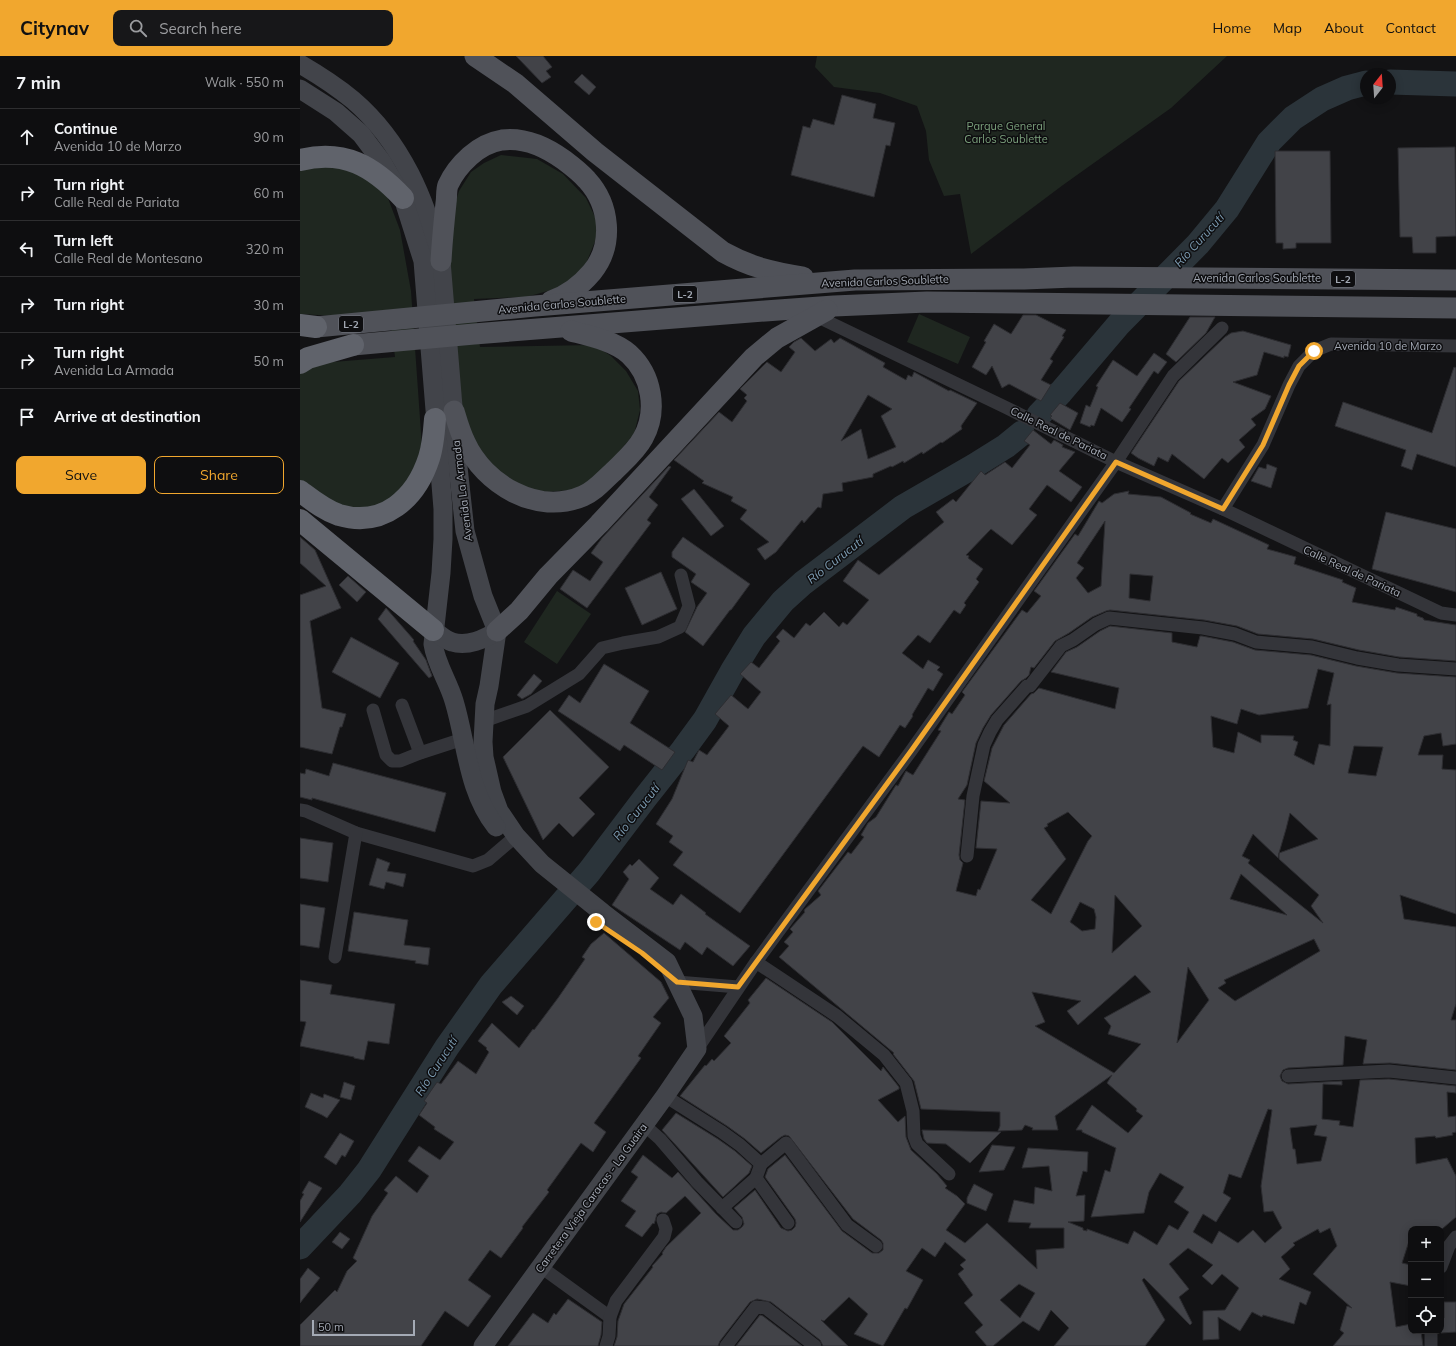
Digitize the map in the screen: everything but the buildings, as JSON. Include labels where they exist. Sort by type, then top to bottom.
[{"type":"highway","points":[[300,160],[324,156],[341,157],[358,163],[375,172],[392,186],[403,198]]},
{"type":"highway","points":[[300,363],[308,358],[353,345]]},
{"type":"highway","name":"L-2","points":[[300,350],[353,345]]},
{"type":"highway","points":[[300,491],[323,508],[339,515],[356,518],[368,517],[382,515],[394,509],[412,493],[425,470],[445,415]]},
{"type":"highway","points":[[300,520],[434,630]]},
{"type":"main road","points":[[475,56],[516,84],[595,152],[723,252],[741,262],[762,270],[835,282]]},
{"type":"main road","name":"Avenida La Armada","points":[[300,64],[318,74],[354,101],[394,146],[405,163],[420,193],[434,232],[441,261],[445,415],[443,539],[441,573],[433,644],[435,655],[450,689],[457,712],[474,788],[490,819],[512,839],[538,867],[677,982],[693,1016],[697,1048]]},
{"type":"main road","name":"Avenida La Armada","points":[[300,89],[336,112],[361,134],[382,162],[403,198],[423,261],[445,415],[465,532],[483,596],[497,631],[484,721],[484,757],[492,792],[499,812],[512,839]]},
{"type":"main road","points":[[441,261],[448,186],[466,159],[483,147],[493,142],[503,140],[528,142],[545,148],[574,168],[588,180],[602,205],[607,232],[602,258],[588,277],[568,293],[554,300],[535,306]]},
{"type":"main road","name":"Avenida Carlos Soublette","points":[[305,327],[386,321],[535,306],[835,282],[1074,277],[1456,280]]},
{"type":"main road","name":"Avenida Carlos Soublette","points":[[353,345],[480,333],[834,306],[927,302],[1456,308]]},
{"type":"main road","points":[[434,630],[452,642],[463,644],[480,640],[497,631],[519,611],[548,576],[610,513],[754,356],[777,338],[834,306]]},
{"type":"main road","points":[[445,415],[475,459],[495,480],[518,495],[547,502],[562,501],[582,497],[603,482],[624,461],[643,438],[650,416],[651,393],[649,384],[637,363],[621,348],[605,341],[555,327]]},
{"type":"main road","name":"Carretera Vieja Caracas - La Guaira","points":[[483,1346],[643,1124],[665,1096],[697,1048]]},
{"type":"street","name":"Calle Real de Pariata","points":[[816,316],[1116,462],[1223,509],[1441,613],[1456,615]]},
{"type":"street","points":[[697,1048],[738,987],[911,751],[1116,462],[1173,376],[1222,328]]},
{"type":"street","name":"Avenida 10 de Marzo","points":[[1223,509],[1263,445],[1289,385],[1299,366],[1314,351],[1331,344],[1456,346]]},
{"type":"street","points":[[484,721],[527,706],[573,678],[579,674],[602,648],[658,637],[680,627],[690,606],[681,576]]},
{"type":"street","points":[[967,856],[973,796],[984,745],[997,720],[1026,686],[1030,686],[1061,646],[1073,640],[1096,624],[1109,618],[1204,628],[1235,634],[1256,642],[1312,647],[1357,658],[1398,665],[1456,669]]},
{"type":"street","points":[[402,705],[420,752]]},
{"type":"street","points":[[373,710],[386,755],[392,761],[400,761],[420,752],[463,739]]},
{"type":"street","points":[[300,810],[306,811],[356,833],[473,866],[488,860],[512,839]]},
{"type":"street","points":[[335,957],[356,833]]},
{"type":"street","points":[[756,962],[837,1016],[884,1056],[906,1083],[913,1111],[914,1136],[917,1144],[949,1174]]},
{"type":"street","points":[[677,982],[738,987]]},
{"type":"street","points":[[1288,1076],[1389,1072],[1456,1078]]},
{"type":"street","points":[[665,1096],[722,1132],[740,1145],[761,1164]]},
{"type":"street","points":[[643,1124],[660,1139],[697,1182],[736,1222]]},
{"type":"street","points":[[722,1208],[756,1178],[761,1164],[786,1143],[847,1225],[876,1246]]},
{"type":"street","points":[[756,1178],[788,1223]]},
{"type":"street","points":[[606,1346],[609,1336],[610,1317],[616,1301],[664,1237],[666,1229],[663,1220]]},
{"type":"street","points":[[1443,1262],[1448,1246],[1456,1237]]},
{"type":"street","points":[[541,1267],[610,1317]]},
{"type":"street","points":[[726,1346],[756,1307],[766,1308],[815,1346]]},
{"type":"street","points":[[1431,1346],[1432,1334]]},
{"type":"green space","name":"Parque General Carlos Soublette","points":[[817,56],[1227,56],[1171,108],[1063,185],[971,254],[960,194],[944,196],[929,160],[926,131],[917,106],[880,93],[834,87],[815,67]]},
{"type":"green space","points":[[501,155],[537,159],[563,174],[586,198],[596,219],[596,239],[585,266],[566,286],[526,297],[474,299],[480,347],[594,345],[611,356],[626,371],[638,391],[640,410],[634,434],[607,466],[582,489],[547,492],[512,486],[484,460],[463,416],[448,260],[450,220],[459,191],[471,172],[484,163]]},
{"type":"green space","points":[[344,161],[386,193],[400,230],[411,291],[422,447],[413,471],[396,496],[377,508],[329,506],[300,484],[300,373],[320,363],[395,357],[389,310],[335,316],[300,314],[300,165]]},
{"type":"green space","points":[[919,314],[970,337],[958,364],[907,342]]},
{"type":"green space","points":[[557,591],[591,614],[557,664],[524,642]]},
{"type":"waterway","name":"Río Curucutí","points":[[1396,82],[1456,84]]},
{"type":"waterway","name":"Río Curucutí","points":[[1039,415],[1061,392],[1119,324],[1198,244],[1227,209],[1269,142],[1293,118],[1322,99],[1347,88],[1360,85]]},
{"type":"waterway","name":"Río Curucutí","points":[[300,1247],[350,1194],[369,1170],[447,1047],[491,985],[589,872],[683,750],[705,720],[754,636],[783,601],[803,583],[903,507],[974,466],[1006,446],[1022,433]]},
{"type":"route","points":[[596,922],[642,953],[677,982],[738,987],[911,751],[1116,462],[1223,509],[1263,445],[1289,385],[1299,366],[1314,351]]}]
